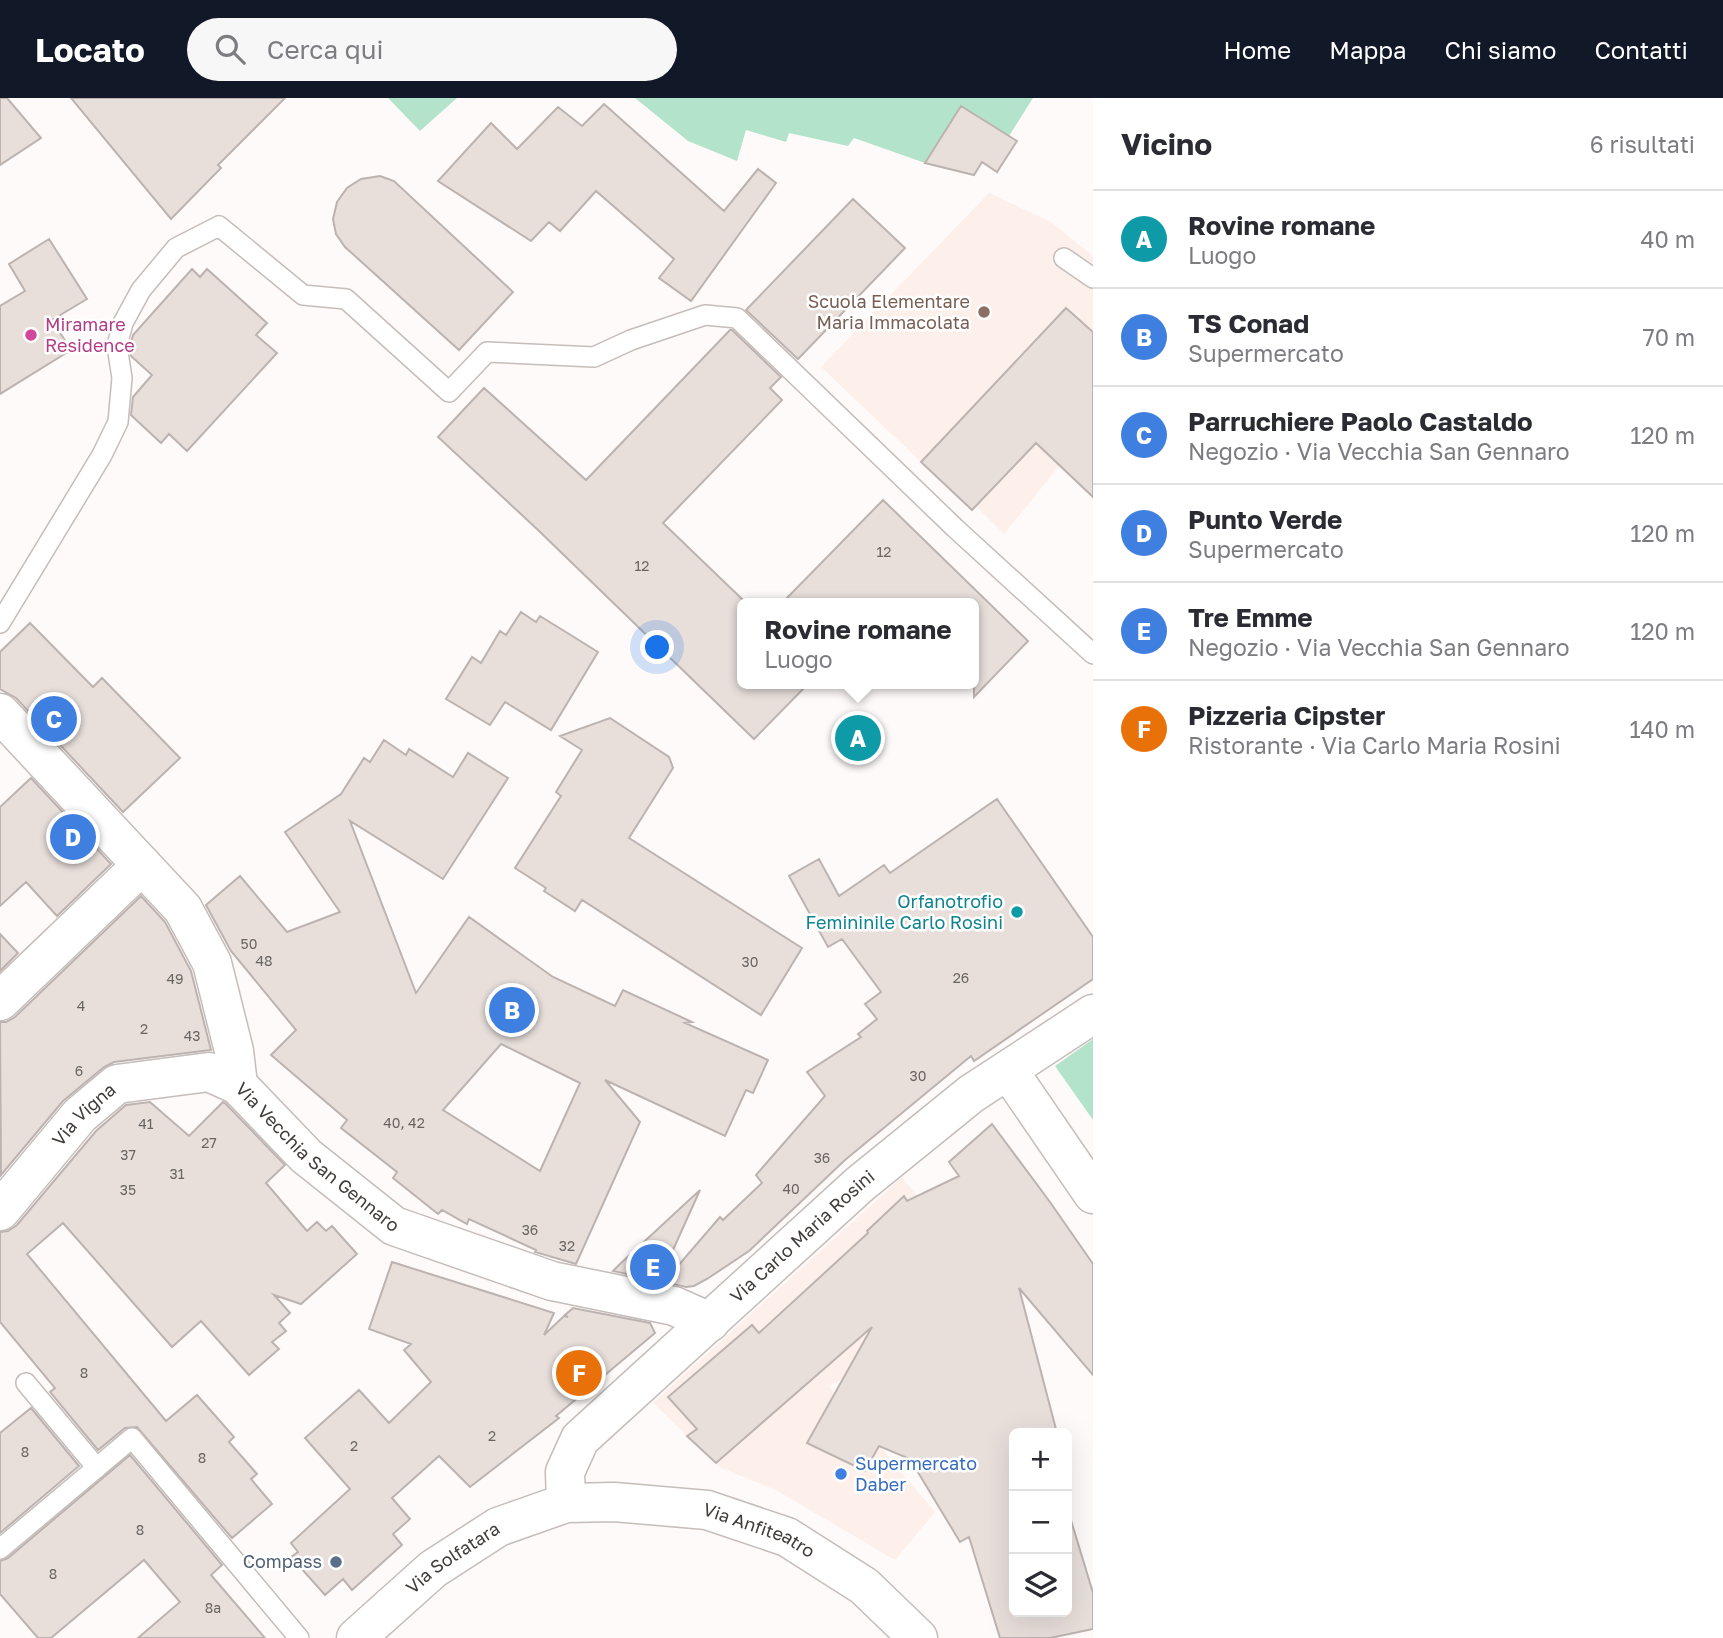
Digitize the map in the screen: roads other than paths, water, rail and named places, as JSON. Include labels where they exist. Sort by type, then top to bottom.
[{"type":"street","name":"Via Vecchia San Gennaro","points":[[0,713],[183,909],[212,963],[234,1051],[238,1085],[306,1156],[394,1226],[552,1281],[674,1306],[710,1322]]},
{"type":"street","points":[[0,1002],[142,864]]},
{"type":"street","name":"Via Carlo Maria Rosini","points":[[566,1503],[565,1472],[580,1439],[860,1184],[971,1094],[1093,1014]]},
{"type":"street","points":[[1007,1069],[1093,1194]]},
{"type":"street","name":"Via Vigna","points":[[0,1211],[80,1115],[117,1084],[209,1072],[238,1085]]},
{"type":"street","name":"Via Anfiteatro","points":[[566,1503],[614,1502],[707,1510],[787,1537],[864,1586],[918,1638]]},
{"type":"street","name":"Via Solfatara","points":[[356,1638],[433,1569],[498,1527],[566,1503]]},
{"type":"lane","points":[[0,623],[102,455],[118,422],[122,378],[117,346],[123,323],[141,290],[176,248],[219,226],[303,295],[346,299],[449,392],[487,352],[594,357],[631,340],[705,315],[737,318],[956,528],[1093,654]]},
{"type":"lane","points":[[1064,257],[1093,278]]},
{"type":"lane","points":[[26,1383],[97,1468]]},
{"type":"lane","points":[[0,1549],[132,1438],[299,1638]]},
{"type":"place","name":"Scuola Elementare Maria Immacolata","points":[[984,312]]},
{"type":"place","name":"Miramare Residence","points":[[31,335]]},
{"type":"place","name":"Parruchiere Paolo Castaldo","points":[[54,719]]},
{"type":"place","name":"Rovine romane","points":[[858,738]]},
{"type":"place","name":"Punto Verde","points":[[73,837]]},
{"type":"place","name":"Orfanotrofio Femininile Carlo Rosini","points":[[1017,912]]},
{"type":"place","name":"TS Conad","points":[[512,1010]]},
{"type":"place","name":"Tre Emme","points":[[653,1267]]},
{"type":"place","name":"Pizzeria Cipster","points":[[579,1373]]},
{"type":"place","name":"Supermercato Daber","points":[[841,1474]]},
{"type":"place","name":"Compass","points":[[336,1562]]}]
